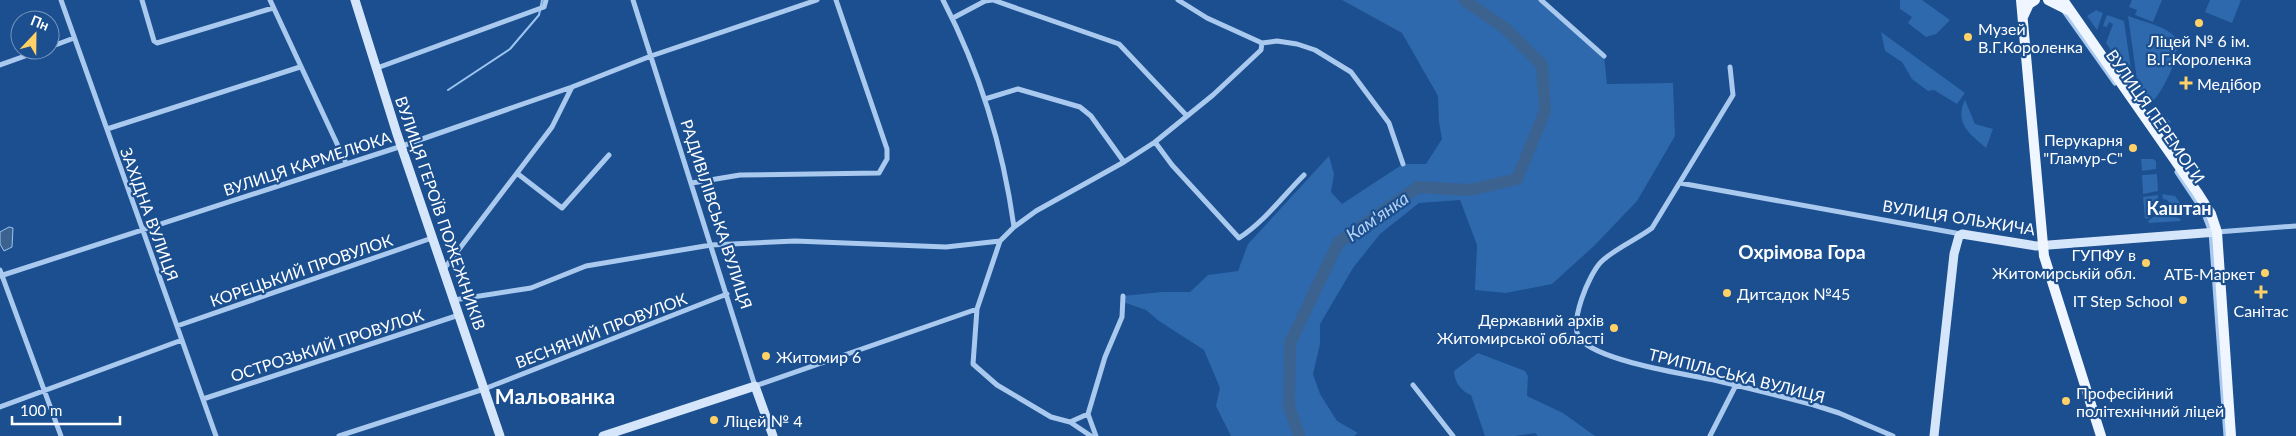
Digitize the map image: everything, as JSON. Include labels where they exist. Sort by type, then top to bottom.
[{"type":"main road","points":[[2022,19],[2029,4],[2035,0]]},
{"type":"main road","points":[[2048,0],[2060,1]]},
{"type":"main road","name":"ВУЛИЦЯ ПЕРЕМОГИ","points":[[2060,1],[2073,14],[2197,192],[2210,214],[2214,232],[2232,436]]},
{"type":"main road","points":[[2021,2],[2044,256],[2101,436]]},
{"type":"street","name":"ЗАХІДНА ВУЛИЦЯ","points":[[61,0],[216,436]]},
{"type":"street","points":[[142,0],[154,41],[157,43],[273,8]]},
{"type":"street","points":[[270,0],[346,163]]},
{"type":"street","name":"ВУЛИЦЯ ГЕРОЇВ ПОЖЕЖНИКІВ","points":[[354,0],[432,238],[500,436]]},
{"type":"street","points":[[377,68],[544,7],[546,0]]},
{"type":"street","name":"РАДИВІЛІВСЬКА ВУЛИЦЯ","points":[[633,0],[755,386],[773,436]]},
{"type":"street","name":"ВУЛИЦЯ КАРМЕЛЮКА","points":[[1,274],[402,146],[572,87],[651,56],[817,0]]},
{"type":"street","points":[[692,183],[740,175],[879,173],[887,159],[886,149],[836,0]]},
{"type":"street","points":[[943,0],[953,18],[985,99],[1007,176],[1014,227]]},
{"type":"street","points":[[953,18],[986,1],[993,0],[1119,44],[1187,116]]},
{"type":"street","points":[[1178,0],[1207,18],[1262,43],[1277,41],[1306,47],[1336,61],[1351,72],[1389,124],[1403,164]]},
{"type":"street","points":[[1541,0],[1604,56]]},
{"type":"street","name":"ВУЛИЦЯ ПЕРЕМОГИ","points":[[2060,1],[2203,211],[2214,232],[2226,436]]},
{"type":"street","points":[[60,43],[74,38]]},
{"type":"street","points":[[1091,436],[1070,422],[1043,413],[997,385],[972,364],[977,309],[1000,241],[1014,227],[1036,211],[1124,162],[1155,142],[1214,95],[1261,50],[1262,43]]},
{"type":"street","points":[[0,65],[14,60]]},
{"type":"street","points":[[107,129],[300,67]]},
{"type":"street","points":[[1680,183],[1732,95],[1730,67]]},
{"type":"street","points":[[444,269],[552,127],[572,87]]},
{"type":"street","points":[[985,99],[1018,89],[1080,107],[1091,116],[1124,162]]},
{"type":"street","points":[[1155,142],[1172,165],[1239,238],[1255,228],[1265,214],[1304,175]]},
{"type":"street","points":[[518,174],[562,208],[609,155]]},
{"type":"street","name":"ВУЛИЦЯ ОЛЬЖИЧА","points":[[1680,183],[2028,246],[2296,226]]},
{"type":"street","name":"ТРИПІЛЬСЬКА ВУЛИЦЯ","points":[[1680,183],[1652,228],[1610,255],[1594,271],[1576,319],[1578,336],[1582,341],[1593,348],[1635,363],[1823,407],[1893,436]]},
{"type":"street","points":[[1934,436],[1954,254],[1956,241],[1962,234]]},
{"type":"street","name":"КОРЕЦЬКИЙ ПРОВУЛОК","points":[[177,326],[432,238]]},
{"type":"street","points":[[454,300],[531,288],[586,266],[711,245],[796,241],[946,247],[1000,241]]},
{"type":"street","points":[[1,274],[61,436]]},
{"type":"street","name":"ВЕСНЯНИЙ ПРОВУЛОК","points":[[339,436],[484,389],[727,294]]},
{"type":"street","points":[[1096,436],[1088,414],[1105,357],[1122,317],[1123,296]]},
{"type":"street","points":[[603,436],[755,386],[977,309]]},
{"type":"street","name":"ОСТРОЗЬКИЙ ПРОВУЛОК","points":[[203,399],[459,314]]},
{"type":"street","points":[[0,407],[182,340]]},
{"type":"street","points":[[1413,385],[1453,436]]},
{"type":"street","points":[[1710,436],[1736,386]]},
{"type":"street","points":[[1070,422],[1088,414]]},
{"type":"shaded area","points":[[1342,0],[1541,0],[1604,56],[1607,84],[1673,83],[1675,136],[1637,201],[1594,246],[1552,284],[1506,293],[1475,290],[1477,245],[1460,200],[1419,203],[1380,234],[1353,268],[1320,324],[1320,344],[1313,374],[1320,394],[1337,421],[1358,433],[1354,436],[1231,436],[1216,406],[1220,388],[1204,350],[1159,321],[1146,310],[1123,302],[1123,296],[1162,292],[1190,292],[1208,275],[1238,271],[1248,244],[1329,156],[1334,174],[1331,192],[1342,204],[1403,164],[1426,164],[1442,139],[1438,96],[1402,33]]},
{"type":"shaded area","points":[[1900,0],[1922,0],[1950,20],[1936,34],[1926,37],[1908,23],[1912,17],[1900,9]]},
{"type":"shaded area","points":[[2132,0],[2162,0],[2153,22],[2135,15],[2137,10],[2129,7]]},
{"type":"shaded area","points":[[2210,0],[2241,0],[2232,23],[2205,12]]},
{"type":"shaded area","points":[[2096,10],[2103,13],[2097,30],[2087,16]]},
{"type":"shaded area","points":[[2107,15],[2124,21],[2132,76],[2130,78],[2106,43],[2113,24],[2109,22],[2107,27],[2103,26]]},
{"type":"shaded area","points":[[2128,16],[2162,28],[2172,34],[2176,40],[2177,49],[2171,70],[2161,91],[2150,104],[2138,87]]},
{"type":"shaded area","points":[[1881,32],[1965,93],[1957,104],[1934,90],[1928,91],[1912,79],[1902,62],[1885,51]]},
{"type":"shaded area","points":[[1965,100],[1975,124],[1993,129],[1986,148],[1965,127],[1961,115]]},
{"type":"shaded area","points":[[2158,110],[2171,122],[2165,127],[2154,111]]},
{"type":"shaded area","points":[[2141,159],[2153,159],[2156,161],[2156,169],[2142,171]]},
{"type":"shaded area","points":[[2157,174],[2158,191],[2143,194],[2142,175]]},
{"type":"shaded area","points":[[2162,194],[2175,196],[2183,207],[2184,217],[2171,212],[2171,204],[2163,199]]},
{"type":"shaded area","points":[[2158,195],[2157,211],[2147,219],[2145,218],[2143,197]]},
{"type":"shaded area","points":[[2165,212],[2181,219],[2180,221],[2149,223],[2148,221],[2159,213]]},
{"type":"shaded area","points":[[9,227],[13,228],[12,247],[4,251],[0,244],[0,232]]},
{"type":"shaded area","points":[[1478,353],[1525,371],[1528,376],[1527,396],[1563,413],[1595,436],[1538,436],[1535,433],[1515,436],[1485,436],[1471,395],[1459,386],[1455,379],[1454,371]]},
{"type":"waterway","points":[[448,90],[510,49],[539,15],[542,0]]},
{"type":"waterway","name":"Кам'янка","points":[[1299,436],[1289,406],[1290,343],[1338,243],[1418,187],[1470,190],[1517,179],[1545,111],[1542,65],[1505,28],[1464,0]]},
{"type":"place","name":"Ліцей № 6 ім. В.Г.Короленка","points":[[2199,23]]},
{"type":"place","name":"Музей В.Г.Короленка","points":[[1968,37]]},
{"type":"place","name":"Медібор","points":[[2186,83]]},
{"type":"place","name":"Перукарня \"Гламур-С\"","points":[[2133,148]]},
{"type":"place","name":"ГУПФУ в Житомирській обл.","points":[[2146,263]]},
{"type":"place","name":"АТБ-Маркет","points":[[2265,273]]},
{"type":"place","name":"Санітас","points":[[2261,292]]},
{"type":"place","name":"Дитсадок №45","points":[[1727,293]]},
{"type":"place","name":"IT Step School","points":[[2183,300]]},
{"type":"place","name":"Державний архів Житомирської області","points":[[1614,328]]},
{"type":"place","name":"Житомир 6","points":[[766,356]]},
{"type":"place","name":"Професійний політехнічний ліцей","points":[[2066,401]]},
{"type":"place","name":"Ліцей № 4","points":[[714,420]]},
{"type":"district","name":"Каштан","points":[[2179,208]]},
{"type":"district","name":"Охрімова Гора","points":[[1802,251]]},
{"type":"district","name":"Мальованка","points":[[555,395]]}]
